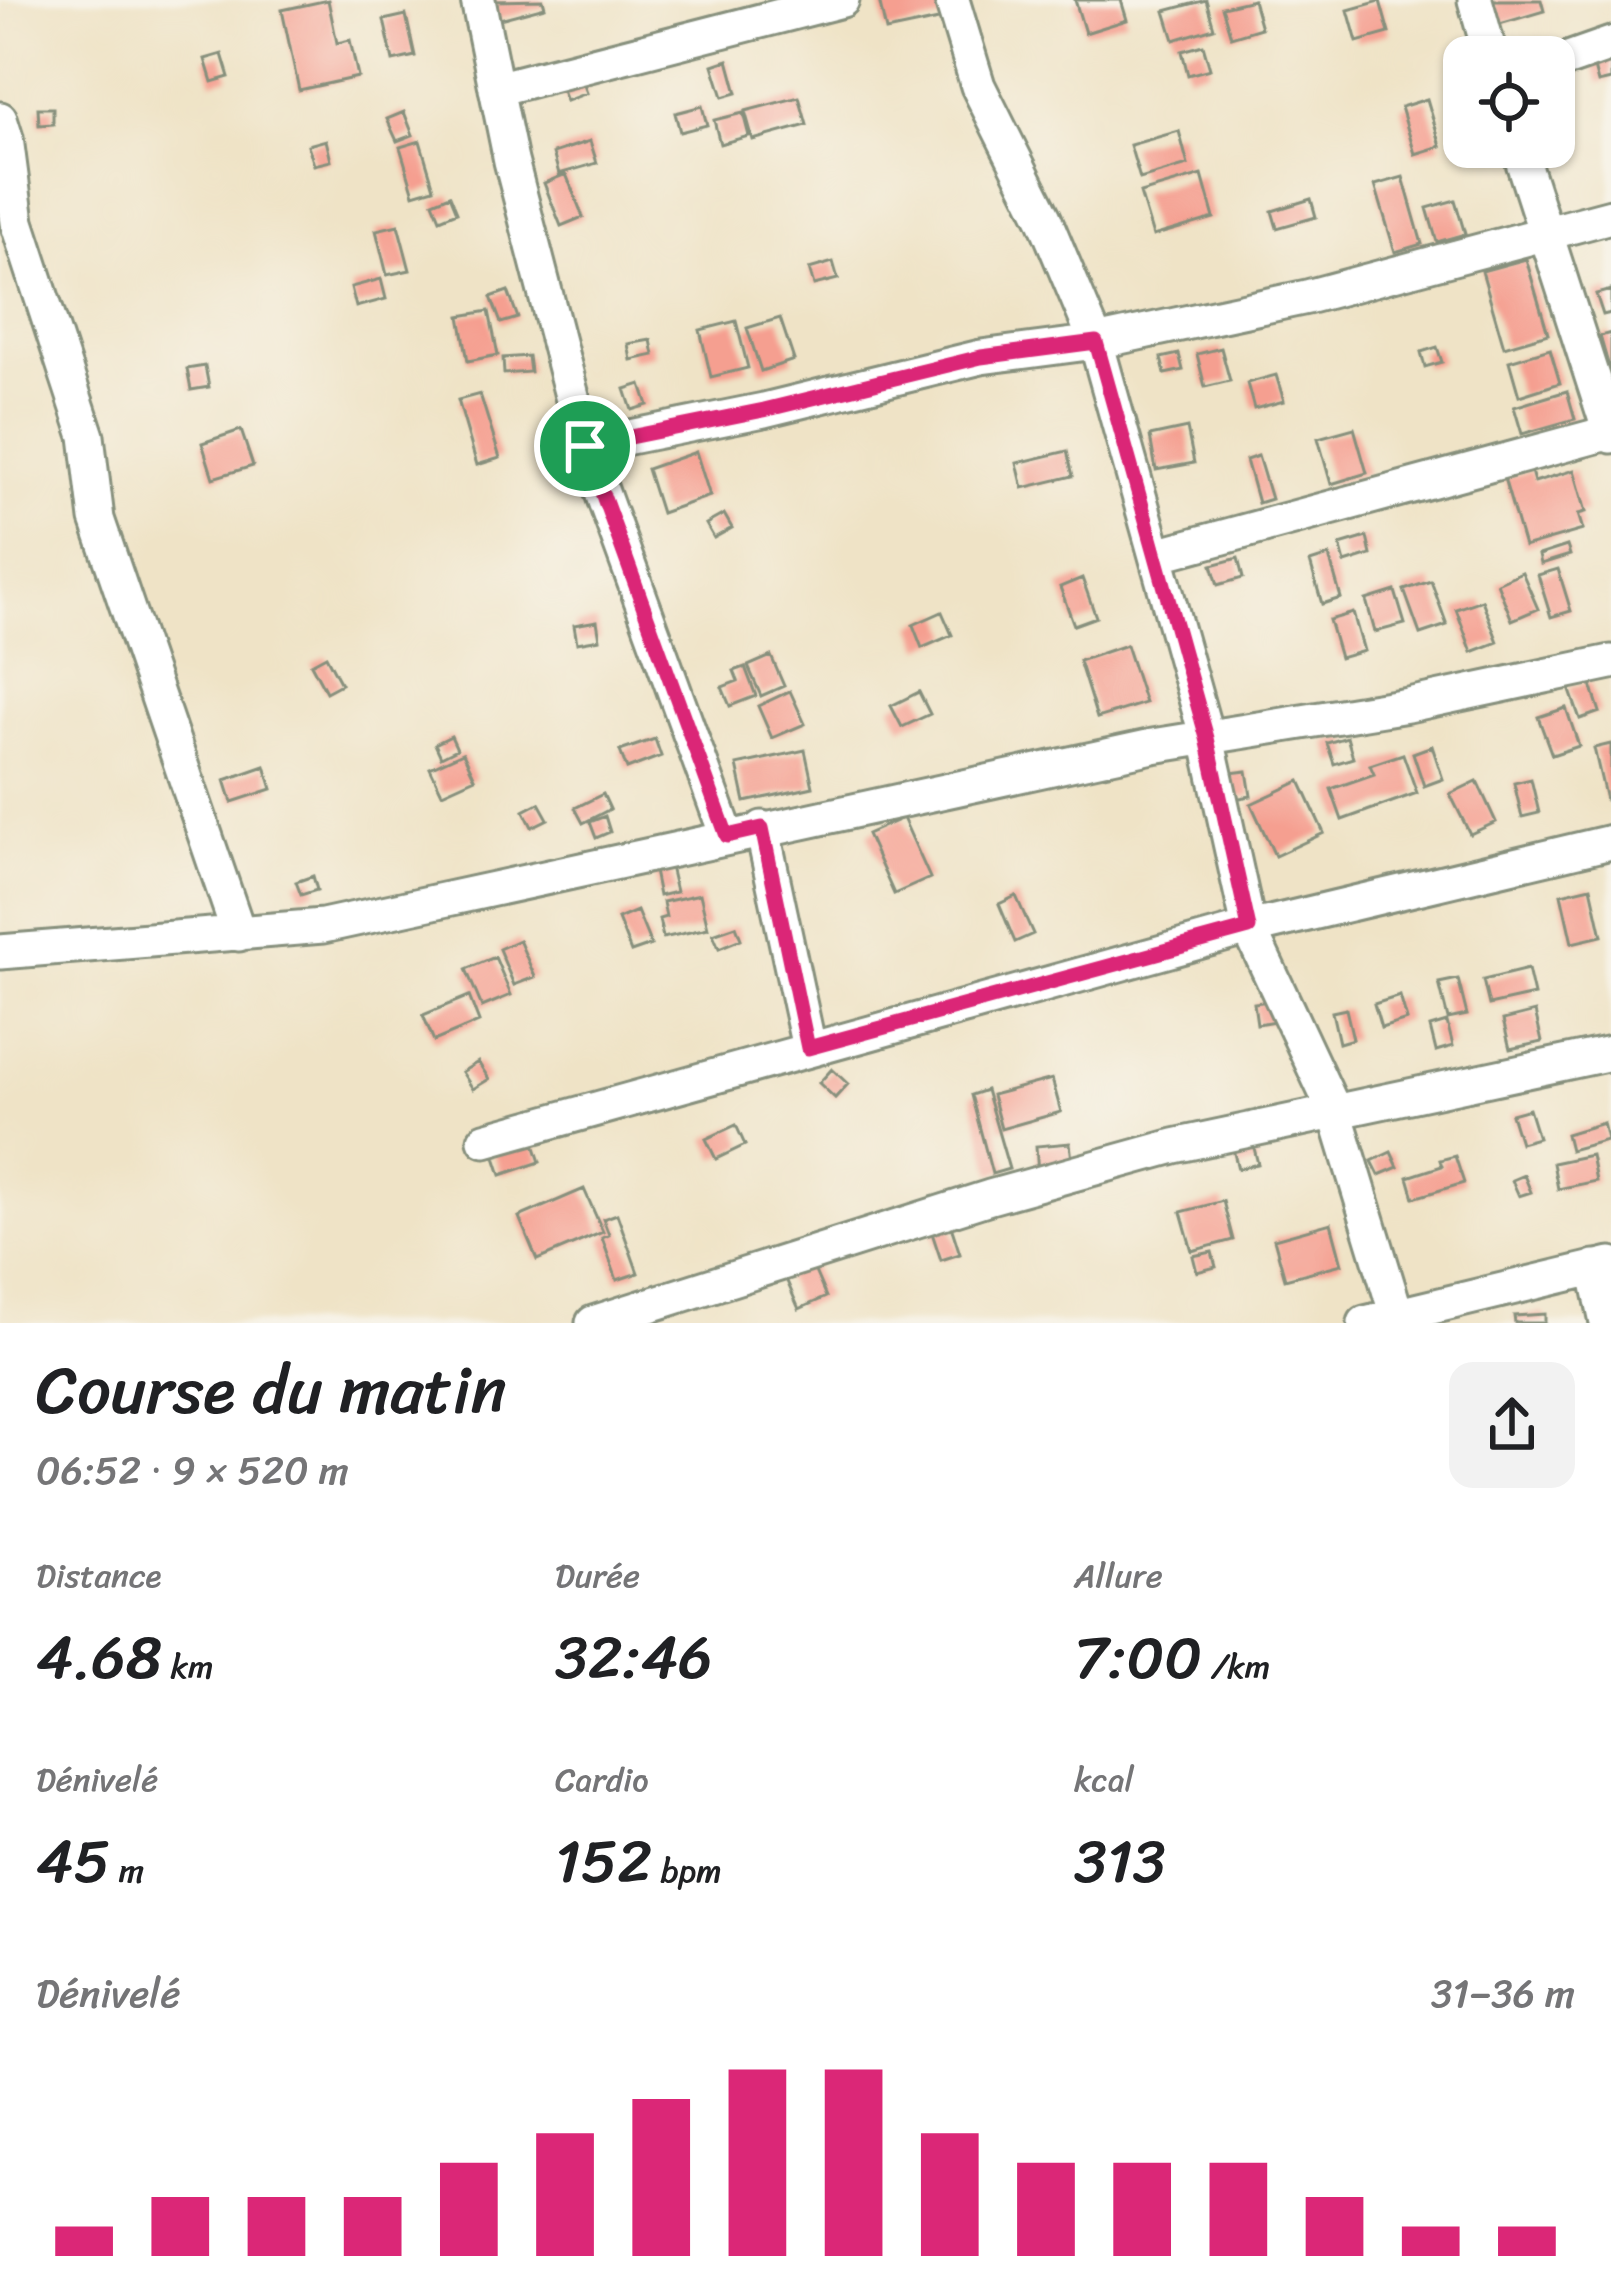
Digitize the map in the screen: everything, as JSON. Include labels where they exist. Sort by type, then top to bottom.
[{"type":"street","points":[[478,0],[585,446],[727,836]]},
{"type":"street","points":[[496,88],[842,0]]},
{"type":"street","points":[[952,0],[978,86],[1044,218],[1096,342],[1207,738],[1249,928],[1335,1112],[1381,1319],[1474,1310],[1603,1265],[1607,1323]]},
{"type":"street","points":[[1474,0],[1485,36]]},
{"type":"street","points":[[1575,57],[1611,44]]},
{"type":"street","points":[[0,119],[17,222],[87,436],[97,519],[239,934]]},
{"type":"street","points":[[1157,555],[1611,433],[1525,168]]},
{"type":"street","points":[[585,446],[764,410],[981,357],[1096,342],[1307,297],[1611,216]]},
{"type":"street","points":[[0,952],[323,926],[762,828],[1611,662]]},
{"type":"street","points":[[762,828],[808,1048]]},
{"type":"street","points":[[485,1140],[1249,928],[1611,842]]},
{"type":"street","points":[[593,1323],[990,1197],[1174,1146],[1611,1053]]},
{"type":"building","points":[[328,0],[337,43],[350,40],[358,77],[299,90],[282,10]]},
{"type":"building","points":[[543,0],[545,7],[496,20],[491,1]]},
{"type":"building","points":[[879,0],[938,0],[943,19],[886,31]]},
{"type":"building","points":[[1075,0],[1121,0],[1127,20],[1085,33]]},
{"type":"building","points":[[1206,0],[1214,28],[1174,40],[1165,11]]},
{"type":"building","points":[[1253,0],[1261,28],[1231,37],[1222,7]]},
{"type":"building","points":[[1493,0],[1541,0],[1544,11],[1500,24]]},
{"type":"building","points":[[1380,1],[1389,33],[1357,42],[1348,10]]},
{"type":"building","points":[[406,15],[415,56],[393,61],[384,20]]},
{"type":"building","points":[[1203,45],[1210,69],[1188,75],[1182,51]]},
{"type":"building","points":[[222,54],[229,77],[212,82],[205,59]]},
{"type":"building","points":[[1611,55],[1611,80],[1598,83],[1592,60]]},
{"type":"building","points":[[728,60],[737,93],[723,97],[713,65]]},
{"type":"building","points":[[580,75],[587,93],[566,101],[559,83]]},
{"type":"building","points":[[799,97],[807,125],[753,140],[745,111]]},
{"type":"building","points":[[1427,99],[1441,146],[1415,154],[1401,107]]},
{"type":"building","points":[[702,106],[707,125],[680,132],[675,113]]},
{"type":"building","points":[[38,108],[53,108],[53,124],[39,125]]},
{"type":"building","points":[[404,112],[413,135],[397,141],[387,119]]},
{"type":"building","points":[[743,113],[749,136],[720,144],[714,120]]},
{"type":"building","points":[[1179,131],[1188,165],[1140,179],[1130,145]]},
{"type":"building","points":[[326,140],[331,161],[314,165],[308,145]]},
{"type":"building","points":[[420,141],[434,188],[414,194],[400,147]]},
{"type":"building","points":[[590,141],[597,163],[559,174],[553,153]]},
{"type":"building","points":[[566,174],[583,217],[561,226],[544,183]]},
{"type":"building","points":[[1202,175],[1214,218],[1153,236],[1140,193]]},
{"type":"building","points":[[1403,177],[1422,244],[1395,252],[1375,185]]},
{"type":"building","points":[[450,195],[457,212],[440,219],[433,202]]},
{"type":"building","points":[[1311,199],[1316,217],[1277,228],[1272,211]]},
{"type":"building","points":[[1455,200],[1465,234],[1437,242],[1427,208]]},
{"type":"building","points":[[398,225],[410,270],[387,275],[376,230]]},
{"type":"building","points":[[1526,259],[1548,334],[1504,347],[1482,271]]},
{"type":"building","points":[[833,262],[838,279],[814,285],[809,269]]},
{"type":"building","points":[[381,279],[386,299],[356,307],[351,287]]},
{"type":"building","points":[[1611,290],[1611,313],[1603,315],[1596,294]]},
{"type":"building","points":[[508,291],[518,318],[501,323],[491,297]]},
{"type":"building","points":[[489,311],[498,355],[468,361],[460,316]]},
{"type":"building","points":[[780,318],[794,360],[761,371],[747,328]]},
{"type":"building","points":[[736,321],[748,368],[711,377],[700,330]]},
{"type":"building","points":[[1611,333],[1611,371],[1610,371],[1600,336]]},
{"type":"building","points":[[651,340],[654,355],[631,360],[628,344]]},
{"type":"building","points":[[1437,347],[1442,362],[1425,367],[1421,352]]},
{"type":"building","points":[[1221,348],[1230,381],[1205,387],[1197,354]]},
{"type":"building","points":[[1550,349],[1560,383],[1519,396],[1509,361]]},
{"type":"building","points":[[1179,354],[1183,370],[1165,374],[1161,358]]},
{"type":"building","points":[[528,356],[530,372],[504,374],[503,358]]},
{"type":"building","points":[[205,366],[209,387],[191,390],[187,369]]},
{"type":"building","points":[[1276,375],[1284,401],[1254,409],[1247,383]]},
{"type":"building","points":[[641,384],[648,405],[632,410],[625,389]]},
{"type":"building","points":[[1567,391],[1575,419],[1522,434],[1514,407]]},
{"type":"building","points":[[480,394],[500,458],[477,465],[458,400]]},
{"type":"building","points":[[1187,428],[1194,463],[1156,470],[1150,436]]},
{"type":"building","points":[[1354,428],[1367,473],[1331,484],[1318,438]]},
{"type":"building","points":[[241,430],[253,466],[213,478],[202,443]]},
{"type":"building","points":[[1067,451],[1073,476],[1023,488],[1017,463]]},
{"type":"building","points":[[696,452],[710,496],[661,513],[647,469]]},
{"type":"building","points":[[1258,456],[1271,499],[1258,503],[1246,460]]},
{"type":"building","points":[[1574,470],[1586,512],[1578,514],[1583,530],[1524,547],[1504,478],[1531,471],[1534,482]]},
{"type":"building","points":[[724,514],[732,528],[714,538],[706,524]]},
{"type":"building","points":[[1367,537],[1371,555],[1345,563],[1340,545]]},
{"type":"building","points":[[1567,546],[1570,555],[1541,564],[1539,555]]},
{"type":"building","points":[[1329,556],[1341,598],[1322,604],[1310,562]]},
{"type":"building","points":[[1238,558],[1243,578],[1218,585],[1212,565]]},
{"type":"building","points":[[1558,569],[1571,611],[1551,617],[1538,575]]},
{"type":"building","points":[[1522,572],[1538,609],[1512,620],[1497,583]]},
{"type":"building","points":[[1082,578],[1096,617],[1074,625],[1060,587]]},
{"type":"building","points":[[1431,581],[1447,625],[1420,634],[1404,590]]},
{"type":"building","points":[[1395,591],[1405,624],[1375,632],[1366,600]]},
{"type":"building","points":[[1482,600],[1498,642],[1472,652],[1456,609]]},
{"type":"building","points":[[942,612],[952,635],[922,648],[913,625]]},
{"type":"building","points":[[1353,613],[1364,651],[1340,658],[1329,620]]},
{"type":"building","points":[[597,621],[600,639],[577,643],[574,625]]},
{"type":"building","points":[[1126,645],[1145,703],[1097,718],[1079,661]]},
{"type":"building","points":[[326,656],[341,684],[326,692],[311,664]]},
{"type":"building","points":[[771,656],[784,686],[761,696],[748,666]]},
{"type":"building","points":[[745,667],[756,696],[730,706],[722,687],[738,681],[734,671]]},
{"type":"building","points":[[1590,682],[1600,712],[1580,719],[1569,688]]},
{"type":"building","points":[[790,691],[805,724],[772,738],[758,706]]},
{"type":"building","points":[[919,692],[930,714],[902,727],[891,706]]},
{"type":"building","points":[[1566,708],[1579,746],[1552,755],[1538,717]]},
{"type":"building","points":[[451,736],[457,749],[441,757],[435,744]]},
{"type":"building","points":[[1347,737],[1353,758],[1334,764],[1327,743]]},
{"type":"building","points":[[655,739],[661,756],[627,769],[620,751]]},
{"type":"building","points":[[1611,744],[1611,798],[1606,800],[1594,748]]},
{"type":"building","points":[[1432,746],[1443,779],[1424,786],[1413,753]]},
{"type":"building","points":[[805,750],[813,787],[745,802],[737,765]]},
{"type":"building","points":[[463,753],[475,778],[442,793],[430,768]]},
{"type":"building","points":[[1403,754],[1417,793],[1342,820],[1331,789],[1374,774],[1370,765]]},
{"type":"building","points":[[265,766],[272,789],[232,802],[225,780]]},
{"type":"building","points":[[1247,771],[1251,796],[1234,799],[1230,773]]},
{"type":"building","points":[[1531,779],[1539,813],[1522,817],[1514,783]]},
{"type":"building","points":[[1300,781],[1324,833],[1275,856],[1251,804]]},
{"type":"building","points":[[1477,781],[1496,822],[1470,834],[1450,794]]},
{"type":"building","points":[[603,794],[610,809],[583,823],[575,808]]},
{"type":"building","points":[[539,803],[548,819],[532,827],[524,811]]},
{"type":"building","points":[[605,816],[610,832],[596,838],[590,822]]},
{"type":"building","points":[[903,818],[930,878],[894,894],[867,834]]},
{"type":"building","points":[[668,858],[676,892],[659,896],[652,861]]},
{"type":"building","points":[[313,876],[317,890],[301,895],[296,882]]},
{"type":"building","points":[[1591,887],[1602,936],[1572,943],[1561,894]]},
{"type":"building","points":[[700,894],[708,928],[663,938],[659,919],[666,917],[663,902]]},
{"type":"building","points":[[1016,896],[1033,934],[1015,942],[999,904]]},
{"type":"building","points":[[637,911],[651,945],[631,952],[618,919]]},
{"type":"building","points":[[736,926],[741,939],[719,948],[713,934]]},
{"type":"building","points":[[519,940],[535,977],[514,985],[499,949]]},
{"type":"building","points":[[495,957],[511,995],[482,1007],[466,969]]},
{"type":"building","points":[[1528,969],[1534,995],[1489,1005],[1483,980]]},
{"type":"building","points":[[1458,979],[1467,1015],[1448,1019],[1439,983]]},
{"type":"building","points":[[469,996],[479,1022],[434,1041],[423,1015]]},
{"type":"building","points":[[1400,996],[1407,1020],[1381,1028],[1374,1004]]},
{"type":"building","points":[[1278,1000],[1281,1020],[1257,1024],[1254,1003]]},
{"type":"building","points":[[1346,1009],[1353,1039],[1339,1043],[1332,1012]]},
{"type":"building","points":[[1535,1012],[1542,1042],[1510,1049],[1503,1020]]},
{"type":"building","points":[[1447,1022],[1453,1046],[1436,1051],[1430,1027]]},
{"type":"building","points":[[478,1062],[489,1079],[473,1089],[462,1072]]},
{"type":"building","points":[[832,1069],[848,1084],[835,1098],[819,1083]]},
{"type":"building","points":[[1052,1079],[1061,1112],[1001,1129],[992,1095]]},
{"type":"building","points":[[986,1090],[1009,1169],[992,1174],[971,1095]]},
{"type":"building","points":[[1529,1109],[1538,1138],[1520,1143],[1511,1114]]},
{"type":"building","points":[[1603,1123],[1607,1140],[1570,1150],[1566,1134]]},
{"type":"building","points":[[736,1125],[745,1145],[716,1159],[706,1139]]},
{"type":"building","points":[[531,1135],[540,1162],[501,1175],[492,1148]]},
{"type":"building","points":[[1070,1143],[1073,1170],[1038,1173],[1036,1146]]},
{"type":"building","points":[[1253,1144],[1258,1164],[1238,1169],[1233,1149]]},
{"type":"building","points":[[1391,1152],[1398,1167],[1379,1175],[1372,1161]]},
{"type":"building","points":[[1591,1155],[1596,1181],[1558,1189],[1553,1163]]},
{"type":"building","points":[[1455,1156],[1464,1183],[1414,1198],[1408,1177],[1442,1166],[1440,1160]]},
{"type":"building","points":[[1524,1175],[1531,1192],[1519,1196],[1512,1180]]},
{"type":"building","points":[[584,1189],[603,1232],[537,1260],[519,1217]]},
{"type":"building","points":[[1223,1201],[1233,1240],[1192,1251],[1181,1212]]},
{"type":"building","points":[[617,1214],[638,1273],[617,1280],[602,1238],[609,1235],[603,1219]]},
{"type":"building","points":[[950,1223],[960,1254],[941,1260],[931,1230]]},
{"type":"building","points":[[1331,1223],[1342,1264],[1285,1279],[1274,1239]]},
{"type":"building","points":[[1212,1252],[1216,1267],[1197,1272],[1193,1256]]},
{"type":"building","points":[[810,1260],[826,1297],[799,1309],[783,1272]]},
{"type":"building","points":[[1545,1314],[1545,1323],[1515,1323],[1514,1316]]},
{"type":"route","points":[[1096,342],[1207,738],[1249,928],[808,1048],[762,828],[727,836],[585,446],[764,410],[981,357],[1096,342]]}]
